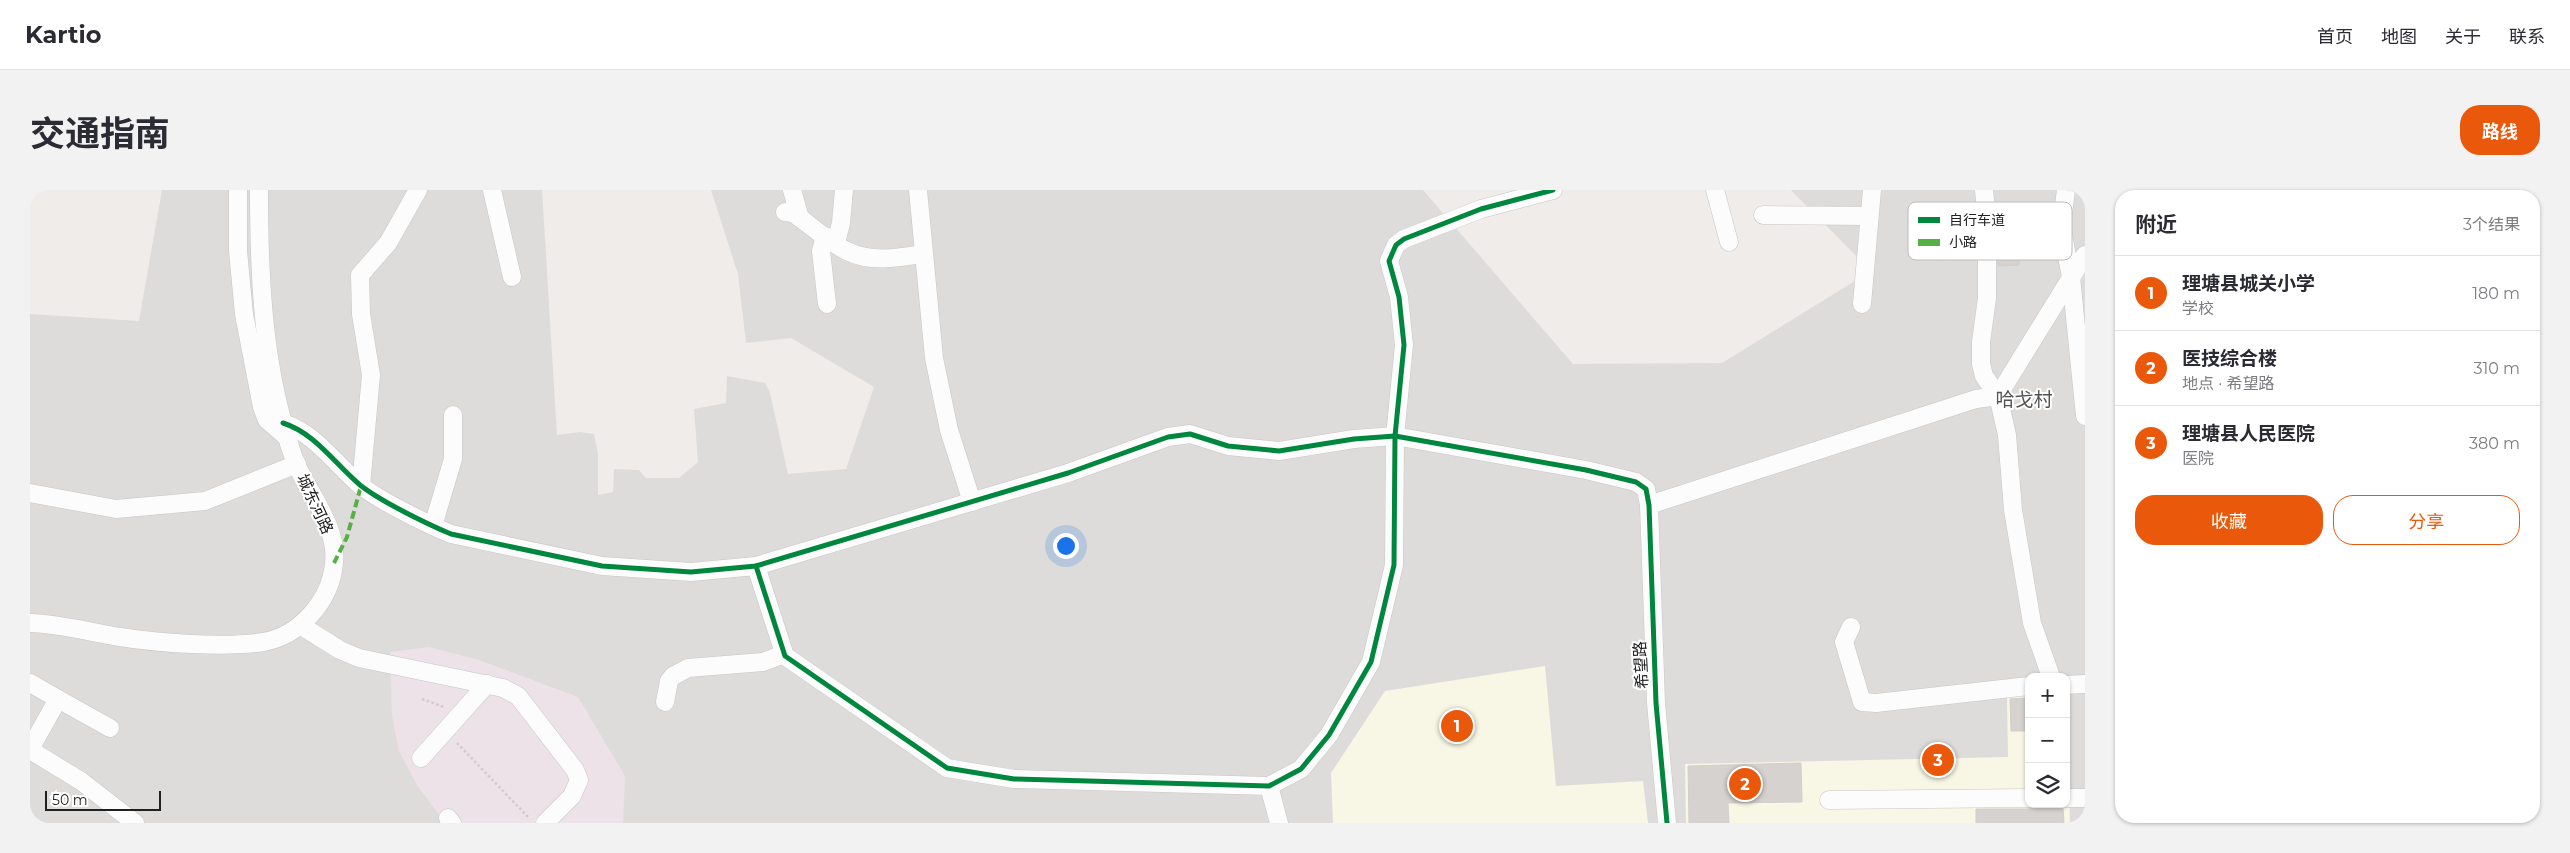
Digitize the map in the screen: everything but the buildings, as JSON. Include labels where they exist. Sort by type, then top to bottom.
[{"type":"street","points":[[238,190],[238,251],[244,314],[262,407],[267,420],[286,431],[304,432],[361,486],[451,534],[602,566],[691,572],[756,566],[1068,473],[1136,447],[1178,434],[1190,434],[1228,446],[1279,451],[1395,436],[1586,470],[1636,482],[1646,489],[1649,505],[1976,399],[1998,396]]},
{"type":"street","name":"城东河路","points":[[30,623],[67,626],[136,639],[232,644],[274,640],[300,625],[314,611],[326,590],[334,564],[334,547],[325,519],[297,464],[286,431],[266,336],[259,250],[259,190]]},
{"type":"street","points":[[361,486],[371,376],[360,314],[360,275],[388,243],[418,190]]},
{"type":"street","points":[[492,190],[512,277]]},
{"type":"street","points":[[792,190],[792,215],[847,251],[868,258],[891,259],[923,254]]},
{"type":"street","points":[[827,304],[821,250],[841,223],[844,190]]},
{"type":"street","points":[[918,190],[923,254],[941,393],[949,430],[972,502]]},
{"type":"street","points":[[756,566],[784,654],[947,768],[1014,779],[1269,786],[1301,769],[1329,734],[1371,662],[1394,565],[1395,436],[1404,345],[1400,305],[1389,261],[1396,245],[1404,239],[1481,209],[1553,190]]},
{"type":"street","points":[[1716,190],[1730,242]]},
{"type":"street","points":[[1862,304],[1872,190]]},
{"type":"street","points":[[1764,215],[1869,216]]},
{"type":"street","points":[[1998,396],[2085,255]]},
{"type":"street","points":[[1987,260],[1987,298],[1981,342],[1982,364],[1984,376],[1998,396],[2007,435],[2013,510],[2032,624],[2050,673]]},
{"type":"street","points":[[2068,260],[2085,416]]},
{"type":"street","points":[[433,526],[452,459],[453,415]]},
{"type":"street","points":[[30,493],[116,509],[206,501],[297,464]]},
{"type":"street","name":"希望路","points":[[1649,505],[1656,703],[1667,823]]},
{"type":"street","points":[[300,625],[340,650],[359,658],[487,684],[510,690],[518,696],[577,773],[579,784],[575,792],[545,823]]},
{"type":"street","points":[[1851,627],[1844,642],[1862,702],[1876,703],[2025,686]]},
{"type":"street","points":[[665,702],[669,682],[673,676],[688,668],[763,662],[784,654]]},
{"type":"street","points":[[30,683],[110,728]]},
{"type":"street","points":[[421,758],[487,684]]},
{"type":"street","points":[[2070,685],[2085,684]]},
{"type":"street","points":[[58,699],[30,750],[81,781],[135,823]]},
{"type":"street","points":[[1269,786],[1279,823]]},
{"type":"street","points":[[1829,800],[2025,798]]},
{"type":"street","points":[[2070,798],[2085,798]]},
{"type":"path","points":[[422,699],[462,713]]},
{"type":"path","points":[[446,731],[534,823]]},
{"type":"shaded area","points":[[162,190],[542,190],[557,435],[580,432],[594,434],[598,454],[598,495],[613,492],[614,469],[639,470],[646,478],[679,478],[698,462],[694,409],[726,403],[727,376],[765,383],[770,393],[788,474],[846,469],[874,387],[791,338],[746,343],[738,274],[711,190],[1423,190],[1573,364],[1722,363],[1871,271],[1791,190],[2085,190],[2085,823],[30,823],[30,314],[139,321]]},
{"type":"shaded area","points":[[429,647],[479,660],[578,697],[625,776],[623,823],[445,823],[417,785],[399,751],[392,716],[390,652]]},
{"type":"shaded area","points":[[1545,666],[1556,786],[1643,781],[1648,823],[1333,823],[1331,773],[1385,691]]},
{"type":"shaded area","points":[[2007,696],[2025,696],[2025,808],[2070,808],[2070,823],[1686,823],[1685,764],[2008,757]]},
{"type":"marked path","points":[[334,563],[347,537],[361,486]]},
{"type":"cycle path","points":[[756,566],[785,656],[947,768],[1014,779],[1269,786],[1301,769],[1329,735],[1371,662],[1394,565],[1395,436],[1404,345],[1399,297],[1389,261],[1396,245],[1404,239],[1481,209],[1553,190]]},
{"type":"cycle path","points":[[283,423],[315,441],[351,477],[379,498],[451,534],[602,566],[691,572],[756,566],[1068,473],[1168,437],[1190,434],[1228,446],[1279,451],[1354,439],[1395,436],[1586,470],[1636,482],[1646,489],[1649,505],[1656,703],[1667,823]]},
{"type":"place","name":"理塘县城关小学","points":[[1457,726]]},
{"type":"place","name":"理塘县人民医院","points":[[1938,760]]},
{"type":"place","name":"医技综合楼","points":[[1745,784]]},
{"type":"district","name":"哈戈村","points":[[2024,399]]}]
